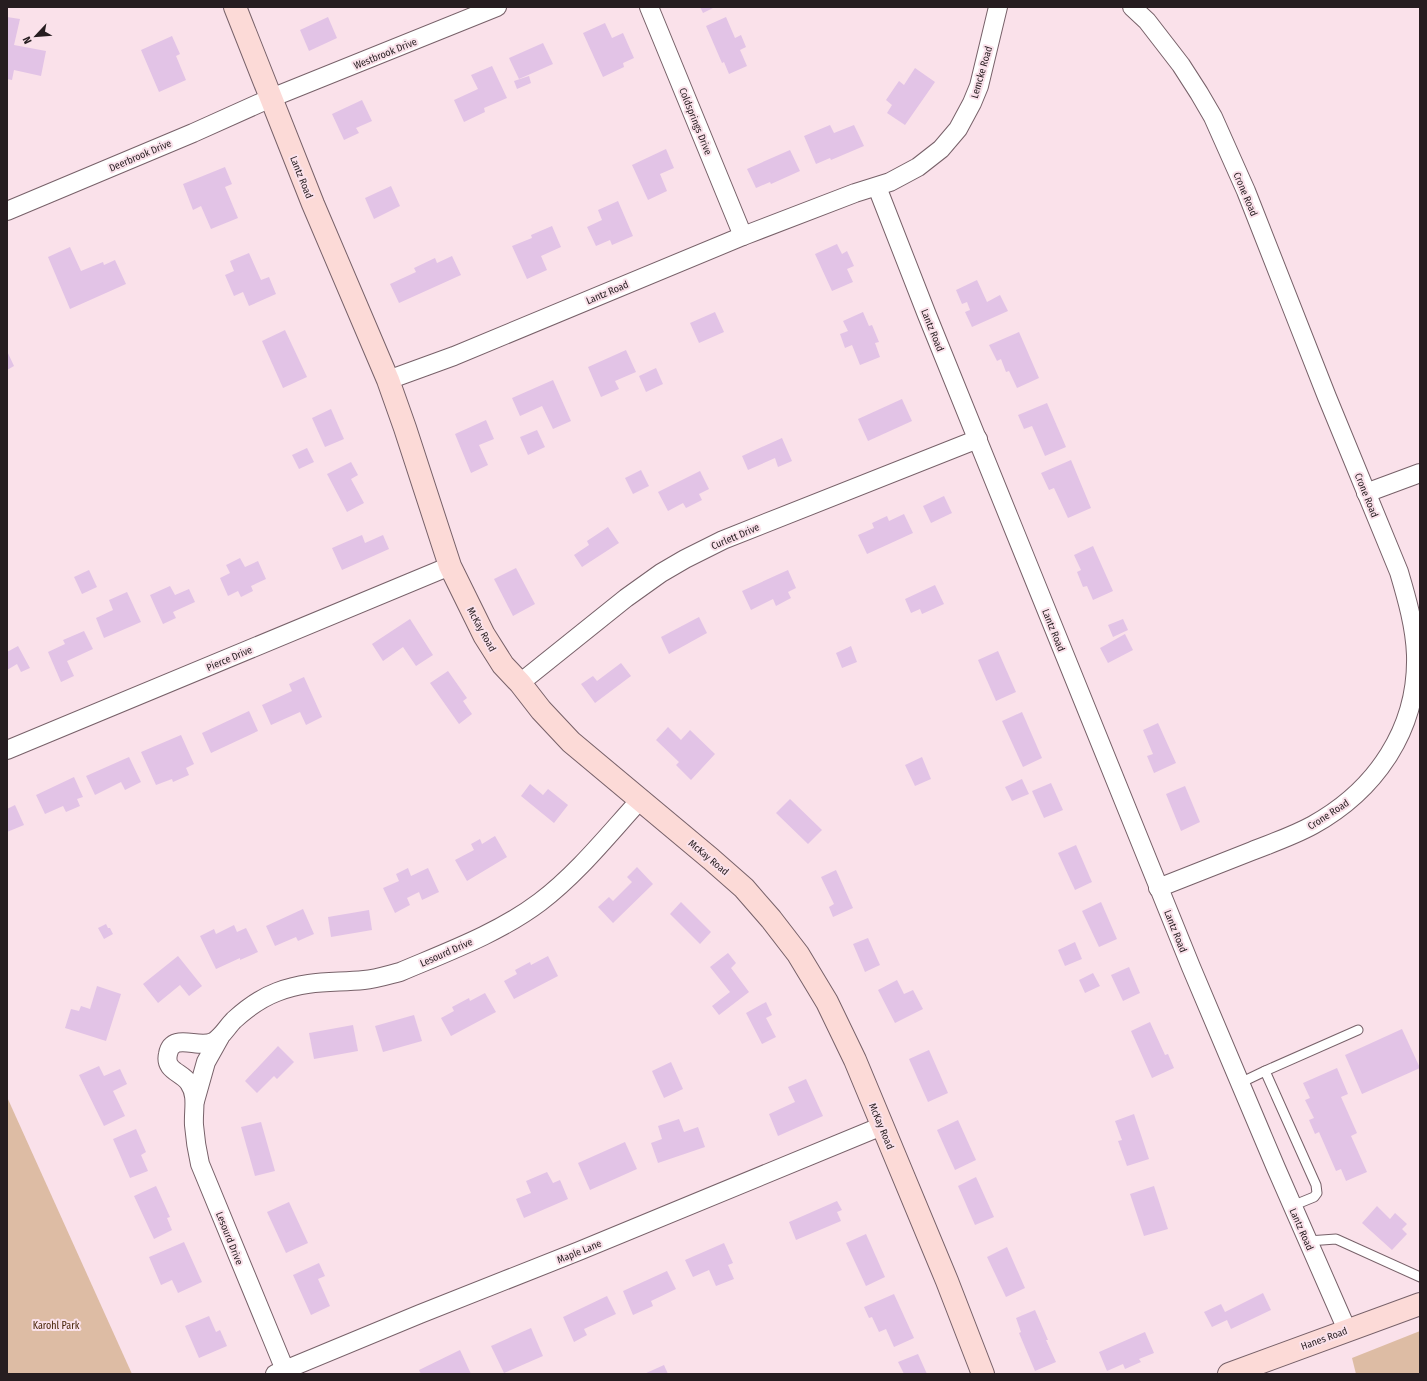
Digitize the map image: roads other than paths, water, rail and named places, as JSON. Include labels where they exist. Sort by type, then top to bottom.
[{"type":"street","name":"Lantz Road","points":[[235,7],[313,204],[388,380],[454,356],[742,236],[855,193],[877,187],[927,315],[1158,888],[1292,1206],[1347,1330]]},
{"type":"street","name":"Westbrook Drive","points":[[272,98],[497,7]]},
{"type":"street","name":"Coldsprings Drive","points":[[649,7],[742,236]]},
{"type":"street","name":"Lemcke Road","points":[[877,187],[918,167],[940,149],[958,128],[972,103],[979,86],[998,7]]},
{"type":"street","name":"Crone Road","points":[[1132,7],[1147,21],[1181,65],[1199,93],[1213,118],[1246,191],[1399,572],[1407,599],[1416,654],[1413,693],[1402,727],[1392,750],[1374,776],[1357,794],[1341,807],[1313,825],[1294,834],[1158,888]]},
{"type":"street","name":"Deerbrook Drive","points":[[7,211],[193,133],[272,98]]},
{"type":"street","name":"McKay Road","points":[[388,380],[450,566],[484,634],[503,665],[520,683],[541,710],[571,742],[744,888],[771,919],[798,954],[827,1002],[855,1060],[947,1281],[983,1374]]},
{"type":"street","name":"Curlett Drive","points":[[520,683],[626,598],[660,573],[685,559],[723,540],[978,439]]},
{"type":"street","points":[[1366,493],[1420,473]]},
{"type":"street","name":"Pierce Drive","points":[[7,750],[450,566]]},
{"type":"street","name":"Lesourd Drive","points":[[195,1102],[206,1062],[220,1037],[234,1021],[261,1000],[276,992],[309,983],[364,980],[400,972],[508,923],[539,903],[558,888],[640,800]]},
{"type":"street","name":"Lesourd Drive","points":[[220,1037],[212,1042],[203,1044],[178,1042],[168,1051],[167,1059],[172,1070],[183,1076],[194,1092],[194,1123],[200,1164],[280,1372]]},
{"type":"street","name":"Maple Lane","points":[[280,1372],[420,1314],[587,1248],[882,1126]]},
{"type":"street","name":"Hanes Road","points":[[1229,1374],[1420,1304]]},
{"type":"lane","points":[[1240,1083],[1358,1030]]},
{"type":"lane","points":[[1265,1071],[1316,1185],[1317,1193],[1314,1197],[1292,1206]]},
{"type":"lane","points":[[1308,1242],[1336,1239],[1420,1277]]},
{"type":"park label","name":"Karohl Park","points":[[56,1325]]}]
